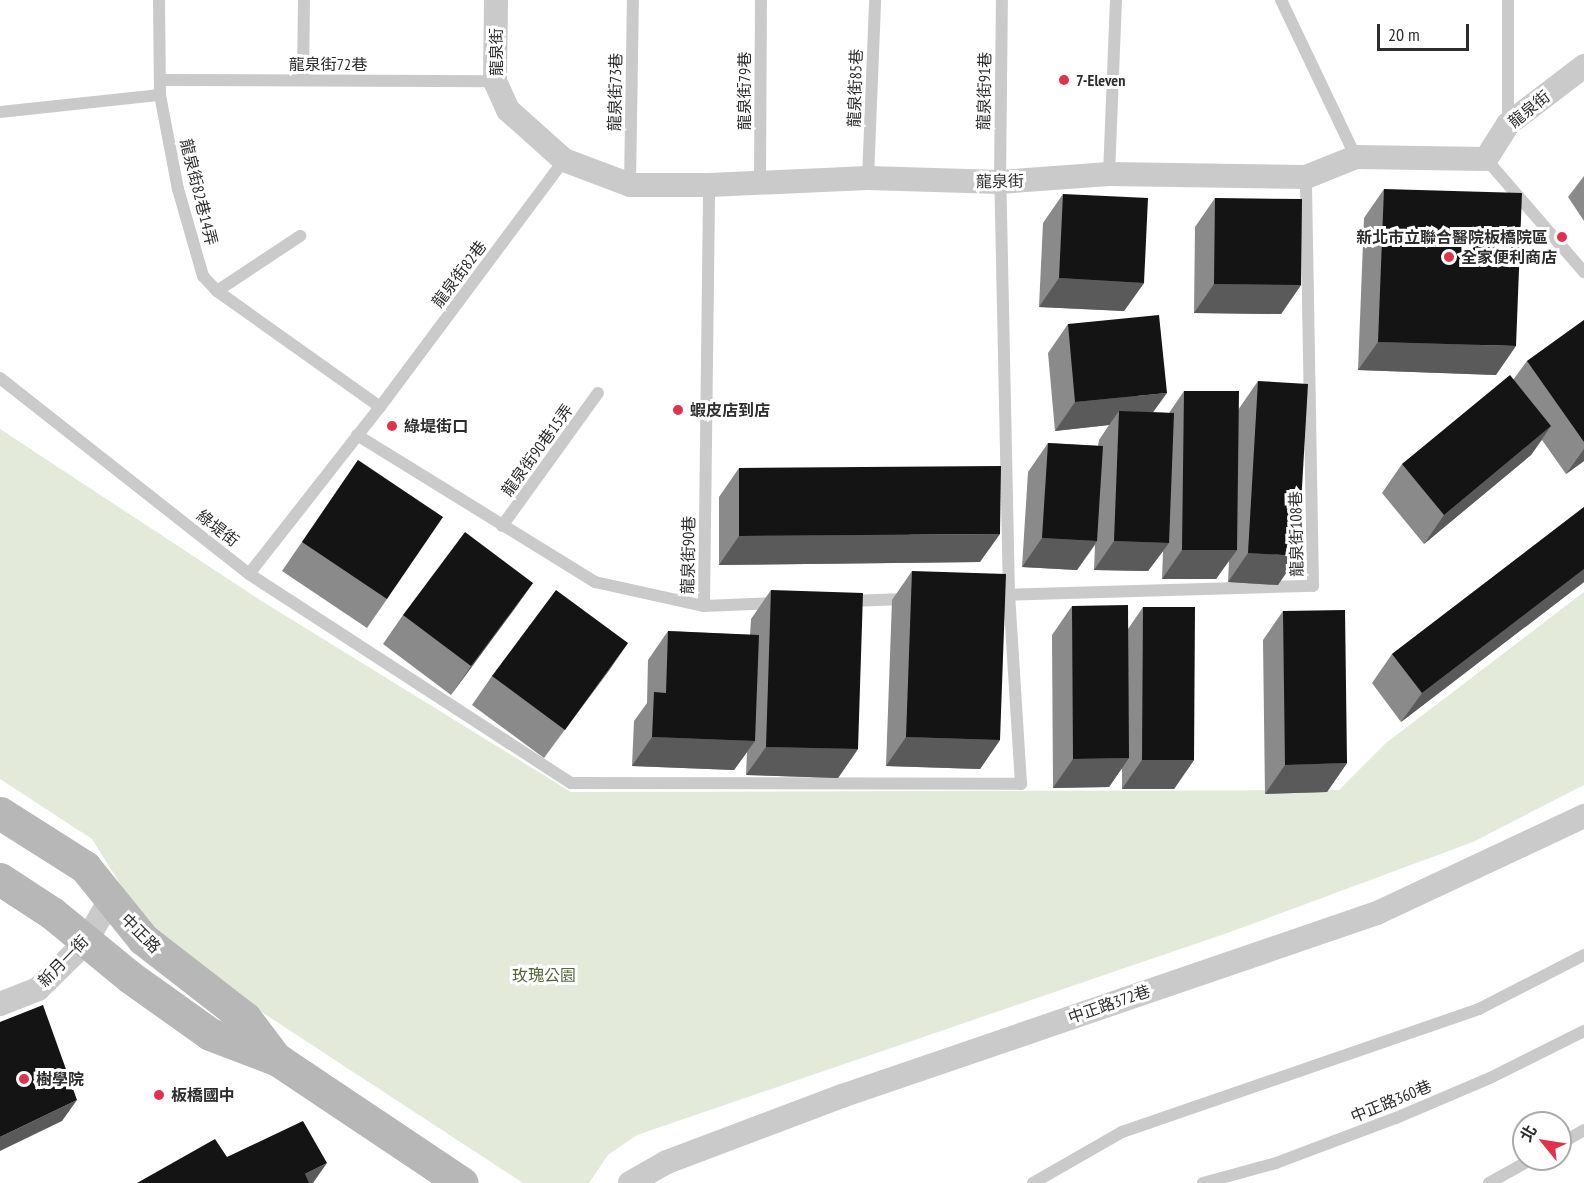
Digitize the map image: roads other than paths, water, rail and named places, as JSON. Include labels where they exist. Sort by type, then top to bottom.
[{"type":"main road","name":"中正路","points":[[0,813],[85,867],[143,939],[244,1018],[278,1060]]},
{"type":"main road","name":"中正路","points":[[0,879],[52,913],[85,943],[210,1034],[278,1060],[462,1183]]},
{"type":"street","name":"龍泉街","points":[[496,0],[495,81],[508,110],[564,160],[630,184],[709,185],[868,178],[1000,182],[1109,174],[1306,177],[1356,157],[1486,159],[1508,124],[1584,66]]},
{"type":"street","name":"中正路372巷","points":[[630,1183],[667,1162],[842,1096],[1377,913],[1584,816]]},
{"type":"street","name":"新月一街","points":[[0,1004],[38,989],[85,943],[110,900]]},
{"type":"lane","points":[[0,112],[160,95],[159,0]]},
{"type":"lane","points":[[303,80],[304,0]]},
{"type":"lane","name":"龍泉街73巷","points":[[630,184],[633,0]]},
{"type":"lane","name":"龍泉街79巷","points":[[760,182],[761,0]]},
{"type":"lane","name":"龍泉街85巷","points":[[868,178],[875,0]]},
{"type":"lane","name":"龍泉街91巷","points":[[1000,182],[1002,0]]},
{"type":"lane","points":[[1109,174],[1116,0]]},
{"type":"lane","points":[[1281,0],[1356,157]]},
{"type":"lane","points":[[1508,0],[1508,124]]},
{"type":"lane","name":"龍泉街72巷","points":[[160,80],[495,81]]},
{"type":"lane","name":"龍泉街82巷14弄","points":[[160,95],[178,189],[203,276],[217,291],[380,407]]},
{"type":"lane","points":[[1486,159],[1584,272]]},
{"type":"lane","name":"龍泉街82巷","points":[[380,407],[564,160]]},
{"type":"lane","name":"龍泉街108巷","points":[[986,596],[1313,586],[1306,177]]},
{"type":"lane","points":[[1000,182],[1009,595]]},
{"type":"lane","name":"龍泉街90巷","points":[[357,435],[595,582],[704,606],[709,185]]},
{"type":"lane","points":[[217,291],[300,236]]},
{"type":"lane","name":"綠堤街","points":[[0,378],[249,573],[571,783],[1021,784],[1009,595]]},
{"type":"lane","name":"龍泉街90巷15弄","points":[[502,526],[598,393]]},
{"type":"lane","points":[[249,573],[380,407]]},
{"type":"lane","points":[[833,601],[915,598]]},
{"type":"lane","points":[[704,606],[786,603]]},
{"type":"lane","points":[[1033,1183],[1122,1132],[1479,1009],[1584,955]]},
{"type":"lane","name":"中正路360巷","points":[[1203,1183],[1276,1163],[1396,1118],[1492,1077],[1584,1031]]},
{"type":"lane","points":[[1489,1183],[1512,1170]]},
{"type":"place","name":"7-Eleven","points":[[1064,80]]},
{"type":"place","name":"新北市立聯合醫院板橋院區","points":[[1562,237]]},
{"type":"place","name":"全家便利商店","points":[[1449,257]]},
{"type":"place","name":"蝦皮店到店","points":[[678,410]]},
{"type":"place","name":"綠堤街口","points":[[392,426]]},
{"type":"place","name":"樹學院","points":[[24,1079]]},
{"type":"place","name":"板橋國中","points":[[159,1095]]},
{"type":"park label","name":"玫瑰公園","points":[[544,975]]}]
